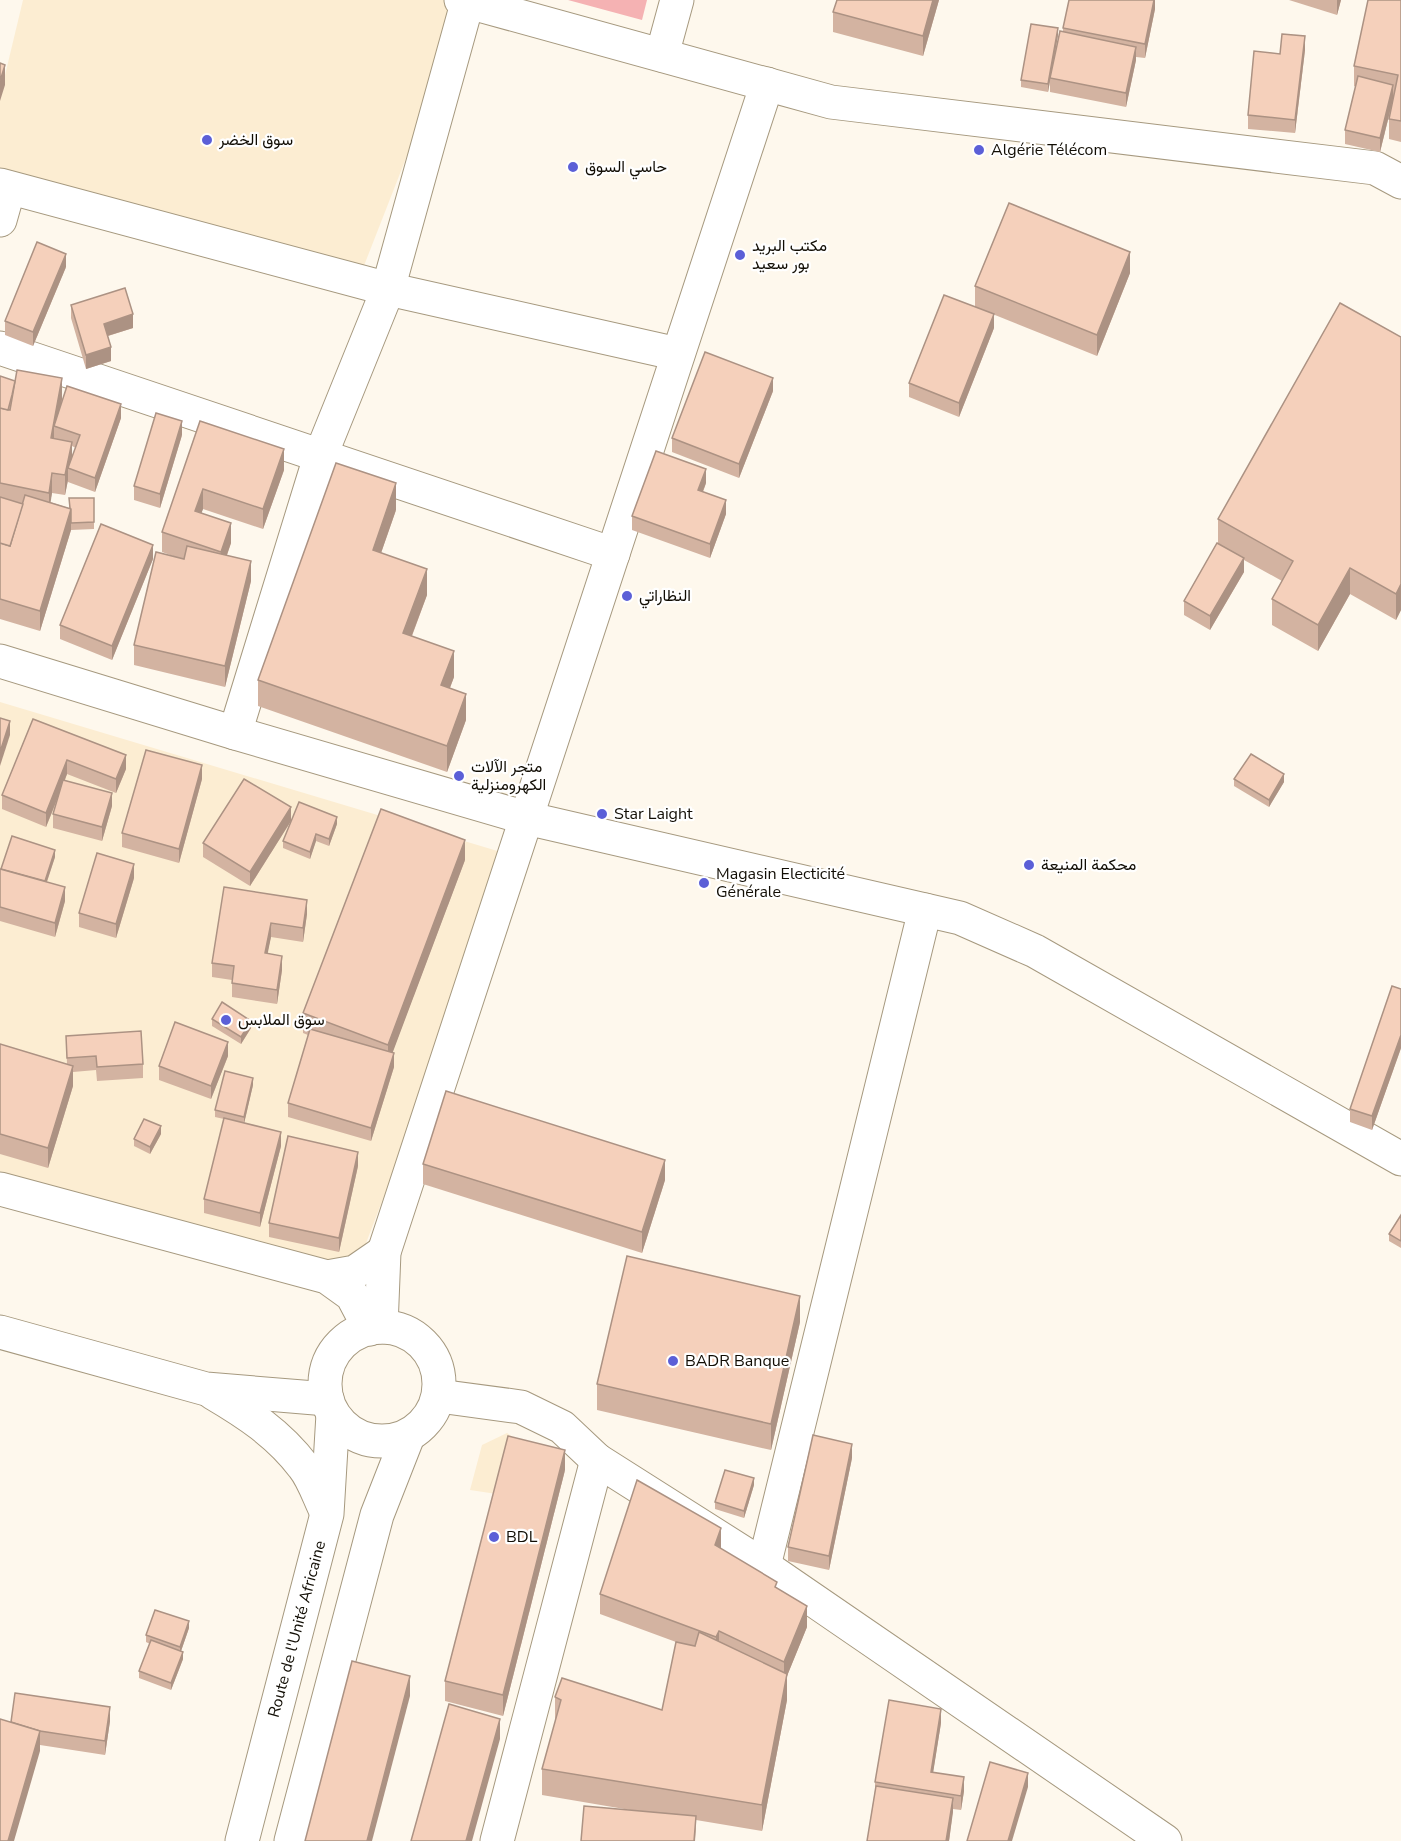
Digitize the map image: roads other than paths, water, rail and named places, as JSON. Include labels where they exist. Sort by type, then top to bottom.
[{"type":"street","points":[[662,55],[677,0]]},
{"type":"street","points":[[235,733],[320,457],[388,289],[465,1],[831,102],[1375,168],[1401,182]]},
{"type":"street","points":[[375,1328],[384,1252],[767,84]]},
{"type":"street","points":[[0,220],[4,187],[388,289],[678,354]]},
{"type":"street","points":[[0,348],[613,554]]},
{"type":"street","points":[[0,661],[526,818],[960,918],[1035,951],[1401,1159]]},
{"type":"street","points":[[765,1566],[925,910]]},
{"type":"street","points":[[0,1189],[327,1276],[352,1295],[375,1328]]},
{"type":"street","points":[[327,1276],[355,1272],[384,1252]]},
{"type":"street","points":[[375,1328],[398,1329],[413,1336],[426,1347],[435,1362],[439,1378],[439,1396],[422,1426],[408,1436],[392,1441],[375,1441],[358,1436],[330,1406],[325,1380],[329,1363],[339,1347],[353,1335],[375,1328]]},
{"type":"street","points":[[0,1332],[206,1389],[330,1406]]},
{"type":"street","points":[[206,1389],[246,1412],[279,1439],[304,1467],[327,1514]]},
{"type":"street","points":[[439,1396],[521,1407],[562,1427],[597,1460],[765,1566],[1165,1841]]},
{"type":"street","name":"Route de l'Unité Africaine","points":[[242,1841],[327,1514],[330,1406]]},
{"type":"street","points":[[291,1841],[377,1515],[408,1436]]},
{"type":"street","points":[[497,1841],[597,1460]]},
{"type":"place","name":"سوق الخضر","points":[[207,140]]},
{"type":"place","name":"Algérie Télécom","points":[[979,150]]},
{"type":"place","name":"حاسي السوق","points":[[573,167]]},
{"type":"place","name":"مكتب البريد بور سعيد","points":[[740,255]]},
{"type":"place","name":"النظاراتي","points":[[627,596]]},
{"type":"place","name":"متجر الآلات الكهرومنزلية","points":[[459,776]]},
{"type":"place","name":"Star Laight","points":[[602,814]]},
{"type":"place","name":"محكمة المنيعة","points":[[1029,865]]},
{"type":"place","name":"Magasin Electicité Générale","points":[[704,883]]},
{"type":"place","name":"سوق الملابس","points":[[226,1020]]},
{"type":"place","name":"BADR Banque","points":[[673,1361]]},
{"type":"place","name":"BDL","points":[[494,1537]]}]
